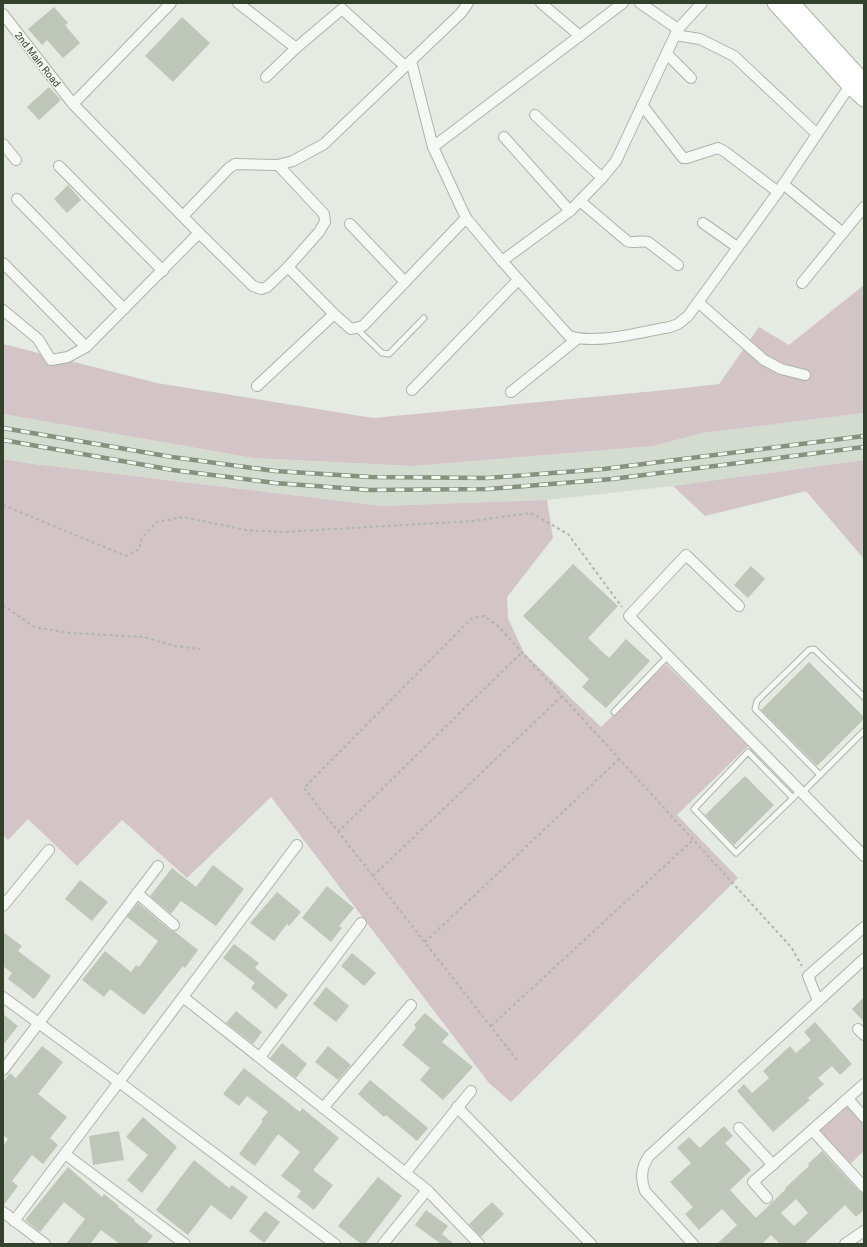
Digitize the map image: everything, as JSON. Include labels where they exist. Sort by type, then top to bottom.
[{"type":"main road","points":[[775,3],[857,81]]},
{"type":"main road","points":[[795,4],[857,81],[864,99]]},
{"type":"street","points":[[73,104],[171,3]]},
{"type":"street","points":[[238,3],[296,48]]},
{"type":"street","points":[[278,165],[324,214],[325,222],[319,232],[288,267],[267,287],[261,289],[254,286],[183,216],[229,168],[236,164],[278,165],[293,161],[324,144],[461,13],[468,3]]},
{"type":"street","points":[[541,3],[580,36]]},
{"type":"street","points":[[434,147],[624,3]]},
{"type":"street","points":[[640,3],[677,32],[700,39],[734,56],[817,134]]},
{"type":"street","points":[[502,261],[570,211],[602,178],[616,161],[677,32],[702,3]]},
{"type":"street","points":[[266,77],[340,5],[408,63],[434,147],[466,218],[518,280],[568,336],[577,339],[594,340],[670,327],[678,324],[688,316],[817,134],[857,81]]},
{"type":"street","name":"2nd Main Road","points":[[3,14],[73,104],[183,216]]},
{"type":"street","points":[[666,54],[692,78]]},
{"type":"street","points":[[642,105],[683,158],[718,148],[780,188],[843,233]]},
{"type":"street","points":[[536,115],[602,178]]},
{"type":"street","points":[[504,137],[570,211]]},
{"type":"street","points":[[3,144],[16,160]]},
{"type":"street","points":[[59,166],[163,271]]},
{"type":"street","points":[[17,198],[124,309]]},
{"type":"street","points":[[580,201],[630,243],[644,241],[648,242],[678,265]]},
{"type":"street","points":[[802,283],[864,207]]},
{"type":"street","points":[[288,267],[334,314],[351,329],[357,329],[363,326],[466,218]]},
{"type":"street","points":[[704,223],[737,247]]},
{"type":"street","points":[[350,224],[405,282]]},
{"type":"street","points":[[3,310],[38,339],[50,360],[68,358],[86,347],[199,233]]},
{"type":"street","points":[[3,263],[86,347]]},
{"type":"street","points":[[412,390],[518,280]]},
{"type":"street","points":[[698,302],[764,360],[781,369],[805,375]]},
{"type":"street","points":[[257,386],[334,314]]},
{"type":"street","points":[[511,392],[577,339]]},
{"type":"street","points":[[739,606],[686,555],[629,616],[798,794],[864,856]]},
{"type":"street","points":[[14,1220],[297,845]]},
{"type":"street","points":[[3,906],[49,850]]},
{"type":"street","points":[[3,1070],[158,866]]},
{"type":"street","points":[[137,893],[174,925]]},
{"type":"street","points":[[260,1058],[362,923]]},
{"type":"street","points":[[818,1000],[808,976],[864,927]]},
{"type":"street","points":[[693,1244],[645,1191],[642,1174],[645,1162],[649,1156],[864,959]]},
{"type":"street","points":[[3,997],[335,1244]]},
{"type":"street","points":[[183,997],[427,1190],[479,1244]]},
{"type":"street","points":[[323,1108],[411,1005]]},
{"type":"street","points":[[767,1198],[753,1182],[864,1084]]},
{"type":"street","points":[[405,1173],[471,1091]]},
{"type":"street","points":[[848,1099],[864,1117]]},
{"type":"street","points":[[457,1107],[591,1244]]},
{"type":"street","points":[[739,1128],[773,1165]]},
{"type":"street","points":[[812,1130],[864,1187]]},
{"type":"street","points":[[65,1154],[185,1244]]},
{"type":"street","points":[[383,1244],[427,1190]]},
{"type":"street","points":[[3,1212],[45,1244]]},
{"type":"street","points":[[845,1244],[864,1231]]},
{"type":"lane","points":[[357,329],[382,353],[388,354],[424,318]]},
{"type":"lane","points":[[820,775],[755,709],[757,701],[809,650],[814,649],[864,697]]},
{"type":"lane","points":[[614,712],[668,656]]},
{"type":"lane","points":[[798,794],[748,752],[694,809],[736,853],[820,775],[864,731]]},
{"type":"path","points":[[3,506],[126,556],[139,549],[142,538],[157,522],[183,517],[246,530],[282,532],[473,521],[531,512],[568,534],[629,616]]},
{"type":"path","points":[[3,605],[34,627],[70,633],[143,638],[175,646],[200,649]]},
{"type":"path","points":[[517,1060],[304,788],[472,618],[484,616],[498,626],[791,947],[808,976]]},
{"type":"path","points":[[338,832],[522,652]]},
{"type":"path","points":[[373,876],[562,696]]},
{"type":"path","points":[[424,942],[619,759]]},
{"type":"path","points":[[490,1026],[693,840]]},
{"type":"shaded area","points":[[864,285],[864,413],[703,433],[653,446],[413,466],[253,458],[3,414],[3,344],[157,383],[373,418],[719,384],[759,327],[789,345]]},
{"type":"shaded area","points":[[864,413],[864,460],[673,486],[547,500],[382,506],[3,459],[3,414],[253,458],[413,466],[653,446],[703,433]]},
{"type":"shaded area","points":[[3,459],[382,506],[547,500],[553,538],[507,597],[508,618],[524,653],[601,727],[666,664],[748,746],[677,815],[738,878],[511,1102],[489,1083],[271,797],[187,878],[122,820],[77,866],[28,819],[8,840],[3,835]]},
{"type":"shaded area","points":[[864,460],[864,559],[806,491],[705,516],[673,486]]},
{"type":"shaded area","points":[[848,1105],[864,1122],[864,1151],[849,1165],[819,1131]]},
{"type":"building","points":[[54,7],[68,23],[65,25],[80,43],[63,58],[47,40],[42,45],[28,29]]},
{"type":"building","points":[[182,17],[210,43],[173,82],[145,56]]},
{"type":"building","points":[[49,87],[61,100],[39,120],[27,107]]},
{"type":"building","points":[[68,185],[81,200],[67,213],[54,199]]},
{"type":"building","points":[[573,564],[618,606],[588,638],[609,658],[626,639],[650,661],[606,708],[582,687],[589,679],[523,616]]},
{"type":"building","points":[[751,566],[765,579],[748,598],[734,585]]},
{"type":"building","points":[[809,662],[864,717],[864,719],[817,766],[761,710]]},
{"type":"building","points":[[745,776],[774,805],[734,845],[705,815]]},
{"type":"building","points":[[213,865],[244,889],[216,926],[181,901],[171,914],[150,896],[172,868],[196,887]]},
{"type":"building","points":[[80,880],[108,902],[92,921],[65,899]]},
{"type":"building","points":[[327,886],[354,908],[339,926],[342,928],[331,942],[302,918]]},
{"type":"building","points":[[277,892],[301,912],[289,926],[287,924],[274,941],[250,923]]},
{"type":"building","points":[[138,903],[170,930],[174,931],[198,950],[185,968],[183,966],[144,1015],[110,989],[104,997],[82,980],[105,951],[131,972],[136,965],[139,967],[158,941],[127,917]]},
{"type":"building","points":[[3,932],[22,946],[18,951],[51,976],[34,999],[8,979],[12,973],[3,966]]},
{"type":"building","points":[[234,944],[259,963],[255,968],[288,995],[276,1009],[251,988],[255,983],[223,958]]},
{"type":"building","points":[[352,953],[376,973],[364,986],[341,966]]},
{"type":"building","points":[[326,987],[349,1006],[336,1022],[313,1004]]},
{"type":"building","points":[[864,997],[864,1022],[852,1009]]},
{"type":"building","points":[[236,1011],[262,1032],[253,1044],[226,1023]]},
{"type":"building","points":[[425,1013],[449,1034],[442,1042],[473,1067],[443,1100],[420,1080],[430,1068],[402,1045],[416,1028],[414,1025]]},
{"type":"building","points":[[3,1014],[18,1026],[3,1045]]},
{"type":"building","points":[[815,1022],[852,1064],[840,1075],[832,1066],[818,1078],[824,1084],[808,1098],[810,1100],[773,1132],[737,1091],[744,1084],[752,1093],[769,1078],[763,1071],[790,1046],[796,1053],[811,1040],[804,1032]]},
{"type":"building","points":[[282,1043],[307,1064],[296,1078],[270,1058]]},
{"type":"building","points":[[42,1046],[63,1062],[38,1094],[67,1117],[50,1138],[58,1145],[43,1164],[32,1155],[12,1181],[18,1186],[3,1206],[3,1146],[8,1139],[3,1135],[3,1082],[10,1073],[16,1078]]},
{"type":"building","points":[[328,1046],[351,1065],[338,1080],[315,1062]]},
{"type":"building","points":[[244,1068],[300,1112],[302,1108],[339,1138],[314,1169],[314,1171],[333,1185],[314,1210],[297,1197],[301,1191],[281,1176],[300,1152],[278,1134],[255,1166],[239,1154],[263,1121],[261,1120],[268,1112],[247,1096],[239,1106],[223,1094]]},
{"type":"building","points":[[370,1080],[428,1128],[417,1141],[386,1115],[384,1117],[358,1094]]},
{"type":"building","points":[[143,1117],[177,1147],[142,1193],[127,1180],[148,1155],[126,1137]]},
{"type":"building","points":[[724,1126],[733,1136],[725,1143],[751,1170],[730,1190],[756,1218],[809,1166],[808,1164],[822,1151],[859,1191],[864,1193],[864,1210],[856,1217],[845,1205],[804,1244],[780,1244],[771,1235],[762,1244],[717,1244],[737,1225],[722,1209],[699,1230],[685,1214],[693,1207],[670,1182],[691,1163],[677,1148],[689,1137],[700,1148]],"holes":[[[796,1199],[808,1213],[794,1226],[781,1213]]]},
{"type":"building","points":[[119,1131],[124,1160],[93,1165],[89,1136]]},
{"type":"building","points":[[194,1160],[229,1188],[232,1185],[248,1197],[231,1220],[211,1205],[188,1235],[156,1210]]},
{"type":"building","points":[[68,1167],[102,1197],[104,1194],[119,1206],[118,1207],[153,1236],[146,1244],[120,1244],[101,1230],[90,1244],[66,1244],[85,1219],[64,1202],[40,1232],[25,1220]]},
{"type":"building","points":[[378,1177],[402,1196],[365,1244],[361,1244],[338,1226]]},
{"type":"building","points":[[492,1202],[504,1214],[481,1237],[469,1224]]},
{"type":"building","points":[[426,1210],[448,1226],[442,1234],[454,1244],[441,1244],[415,1225]]},
{"type":"building","points":[[265,1211],[280,1222],[264,1243],[249,1231]]},
{"type":"railway","points":[[3,428],[172,457],[275,471],[371,477],[487,478],[604,469],[864,436]]},
{"type":"railway","points":[[3,440],[173,470],[275,483],[370,490],[488,489],[612,479],[864,447]]}]
